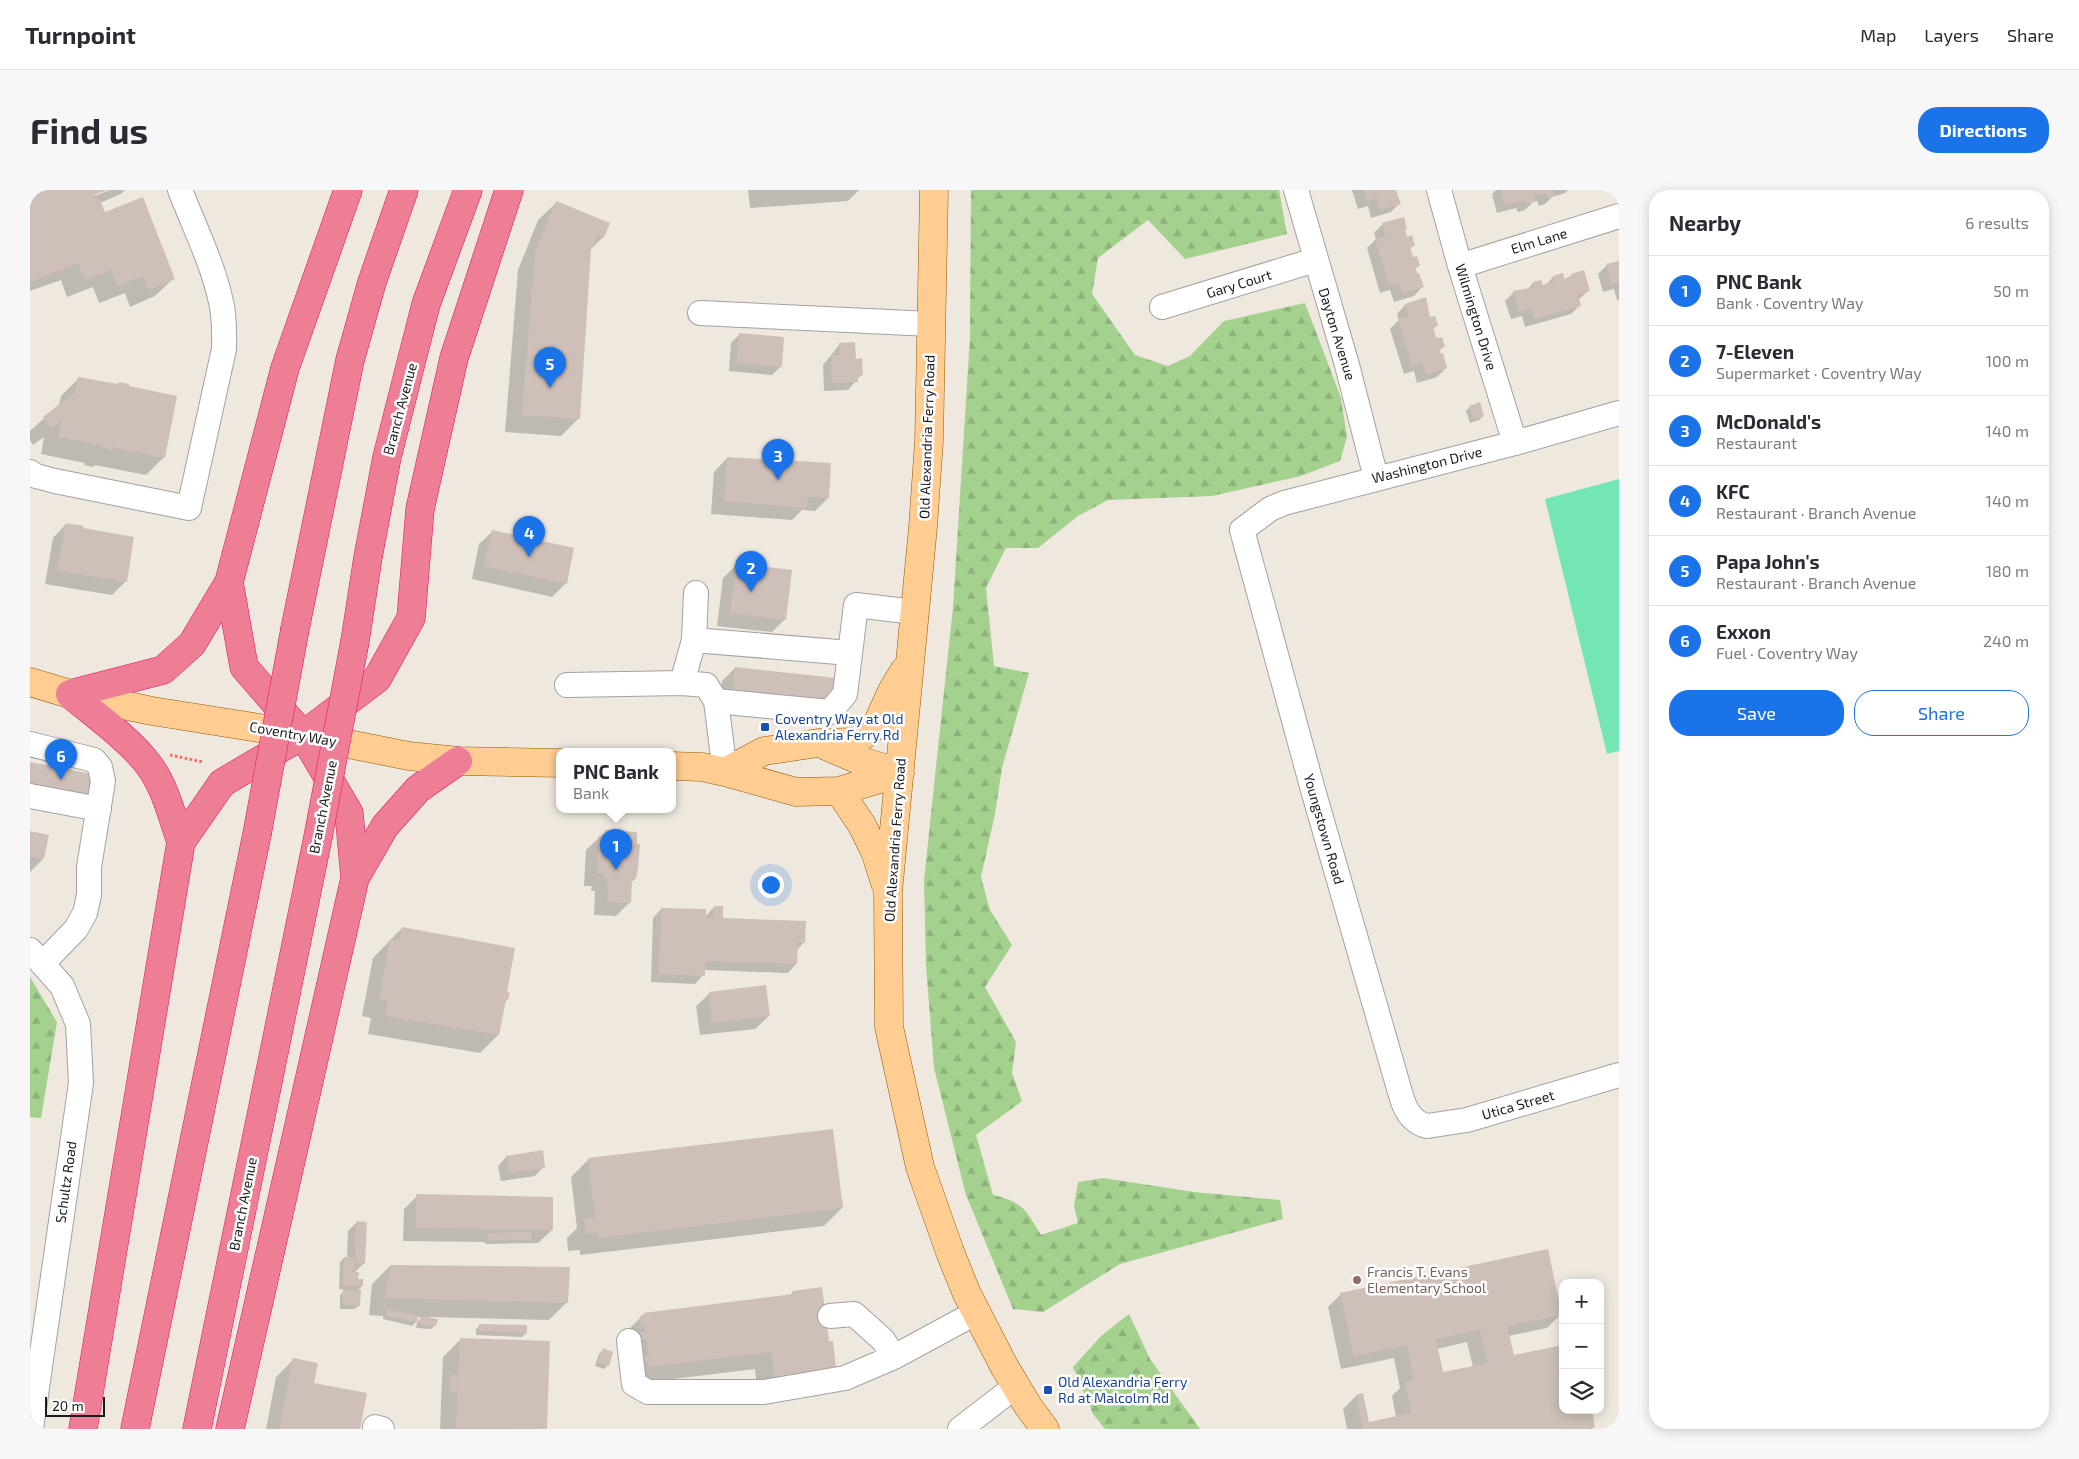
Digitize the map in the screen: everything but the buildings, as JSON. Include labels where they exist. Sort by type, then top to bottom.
[{"type":"highway","points":[[70,694],[163,670],[192,644],[230,582],[286,368],[348,190]]},
{"type":"highway","points":[[135,1429],[257,834],[295,629],[350,360],[372,282],[404,190]]},
{"type":"highway","name":"Branch Avenue","points":[[197,1429],[318,837],[387,457],[426,304],[468,190]]},
{"type":"highway","points":[[84,1429],[181,842],[222,783],[303,735],[378,679],[411,618],[420,508],[454,358],[509,190]]},
{"type":"highway","points":[[230,582],[244,667],[303,735],[349,812],[355,878]]},
{"type":"highway","points":[[70,694],[148,763],[160,786],[181,842]]},
{"type":"highway","points":[[230,1429],[355,878],[385,826],[418,788],[458,761]]},
{"type":"main road","name":"Old Alexandria Ferry Road","points":[[934,190],[928,441],[923,527],[888,892],[889,1027],[920,1167],[950,1252],[976,1312],[1016,1386],[1045,1429]]},
{"type":"main road","points":[[725,772],[764,751],[818,743],[856,742],[877,724],[892,691],[910,661]]},
{"type":"main road","name":"Coventry Way","points":[[30,682],[70,694],[152,710],[303,735],[409,756],[458,761],[556,763]]},
{"type":"main road","points":[[818,743],[861,761],[900,773]]},
{"type":"main road","points":[[676,766],[702,767],[796,792],[839,791],[900,773]]},
{"type":"main road","points":[[839,791],[862,825],[876,854],[888,892]]},
{"type":"street","points":[[30,472],[55,481],[189,508],[224,348],[225,327],[221,302],[208,262],[180,190]]},
{"type":"street","name":"Dayton Avenue","points":[[1296,190],[1315,260],[1348,365],[1376,478]]},
{"type":"street","name":"Wilmington Drive","points":[[1439,190],[1460,266],[1515,443]]},
{"type":"street","name":"Elm Lane","points":[[1460,266],[1619,216]]},
{"type":"street","name":"Gary Court","points":[[1162,307],[1315,260]]},
{"type":"street","points":[[700,313],[931,324]]},
{"type":"street","name":"Washington Drive","points":[[1242,530],[1277,506],[1376,478],[1515,443],[1619,413]]},
{"type":"street","name":"Youngstown Road","points":[[1242,530],[1313,790],[1402,1099],[1411,1117],[1417,1122]]},
{"type":"street","points":[[682,684],[694,640],[696,593]]},
{"type":"street","points":[[716,701],[830,712],[845,694],[856,605],[914,612]]},
{"type":"street","points":[[694,640],[850,654]]},
{"type":"street","points":[[566,685],[706,685],[716,701],[725,772]]},
{"type":"street","points":[[30,744],[94,760],[100,767],[104,781],[89,867],[89,896],[86,913],[76,929],[36,957]]},
{"type":"street","points":[[30,796],[99,809]]},
{"type":"street","name":"Schultz Road","points":[[31,1429],[81,1083],[78,1024],[62,986],[36,957]]},
{"type":"street","name":"Utica Street","points":[[1417,1122],[1427,1126],[1467,1120],[1619,1075]]},
{"type":"street","points":[[629,1340],[634,1384],[648,1392],[764,1392],[845,1378],[894,1357],[976,1312]]},
{"type":"street","points":[[830,1316],[854,1314],[883,1340],[894,1357]]},
{"type":"street","points":[[960,1429],[1016,1386]]},
{"type":"path","points":[[166,754],[203,762]]},
{"type":"green space","points":[[971,190],[1279,190],[1287,234],[1185,259],[1148,220],[1098,258],[1092,294],[1135,355],[1168,366],[1190,356],[1224,321],[1305,303],[1341,398],[1347,437],[1340,461],[1301,476],[1212,496],[1108,500],[1078,516],[1038,548],[1006,548],[986,588],[994,666],[1029,673],[1002,768],[995,814],[981,877],[990,910],[1012,945],[985,987],[1016,1042],[1012,1073],[1022,1101],[976,1135],[993,1195],[1011,1201],[1023,1208],[1041,1235],[1078,1223],[1074,1206],[1078,1182],[1103,1178],[1194,1192],[1280,1200],[1283,1219],[1120,1264],[1043,1312],[1013,1309],[966,1195],[934,1068],[926,966],[924,880],[953,607],[970,337]]},
{"type":"green space","points":[[1619,479],[1619,751],[1607,754],[1545,499]]},
{"type":"green space","points":[[30,977],[57,1022],[41,1118],[30,1117]]},
{"type":"green space","points":[[1129,1314],[1150,1359],[1200,1429],[1105,1429],[1093,1414],[1073,1367],[1101,1336]]},
{"type":"place","name":"Papa John's","points":[[550,388]]},
{"type":"place","name":"McDonald's","points":[[778,480]]},
{"type":"place","name":"KFC","points":[[529,557]]},
{"type":"place","name":"7-Eleven","points":[[751,592]]},
{"type":"place","name":"Coventry Way at Old Alexandria Ferry Rd","points":[[765,727]]},
{"type":"place","name":"Exxon","points":[[61,780]]},
{"type":"place","name":"PNC Bank","points":[[616,870]]},
{"type":"place","name":"Francis T. Evans Elementary School","points":[[1357,1280]]},
{"type":"place","name":"Old Alexandria Ferry Rd at Malcolm Rd","points":[[1048,1390]]}]
